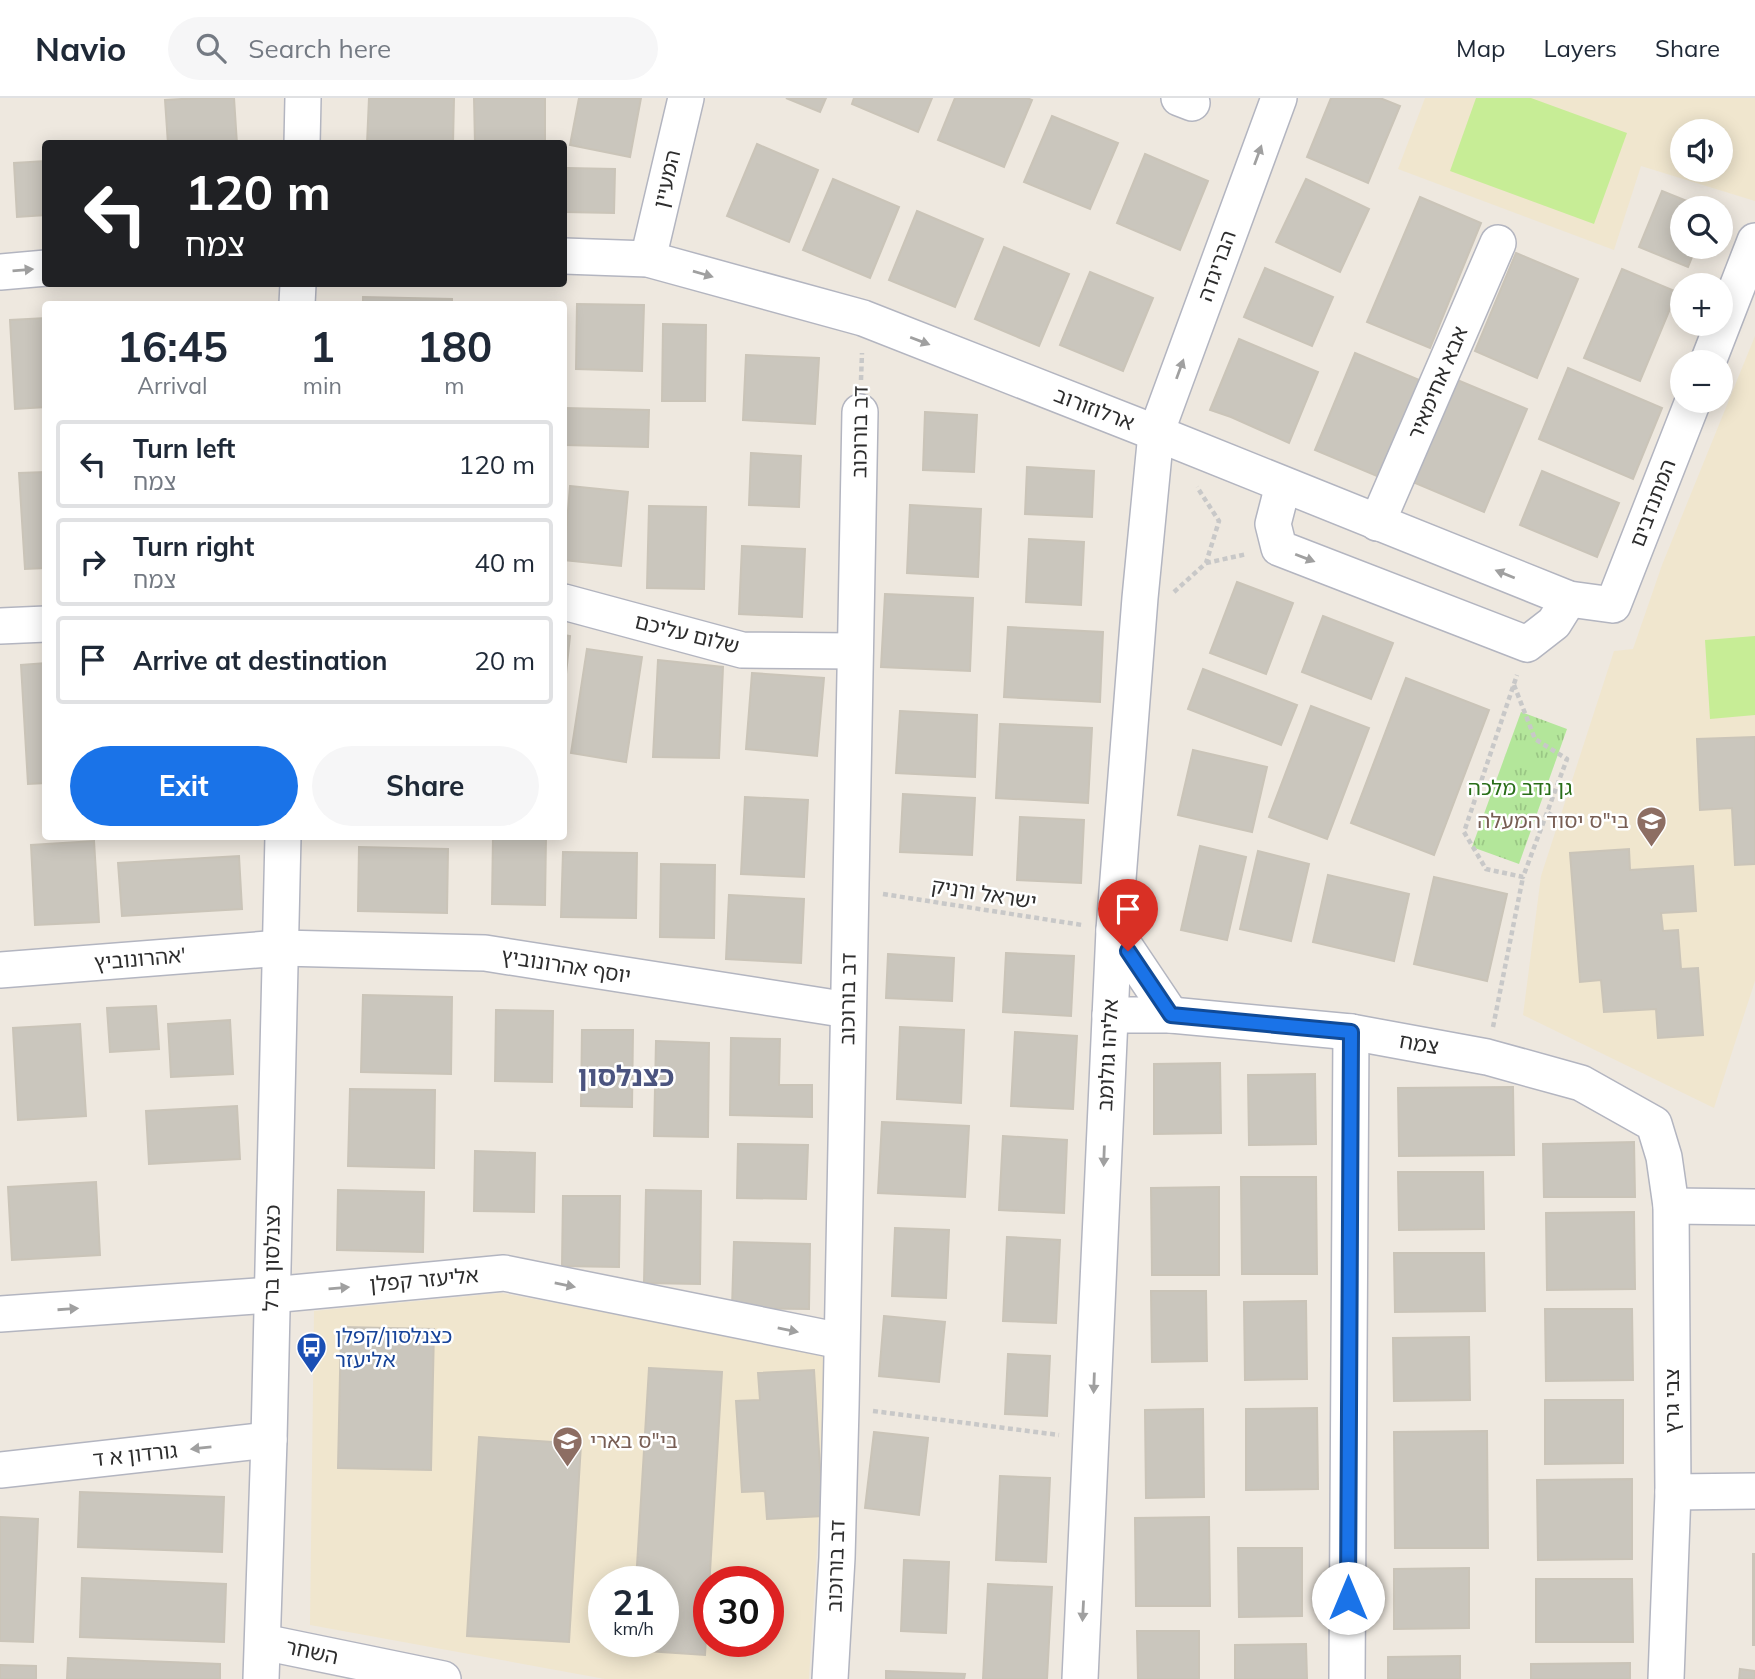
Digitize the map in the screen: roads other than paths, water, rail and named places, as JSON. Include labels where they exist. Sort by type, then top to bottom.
[{"type":"street","points":[[302,140],[303,98]]},
{"type":"street","name":"המעיין","points":[[648,259],[686,98]]},
{"type":"street","name":"הבריגדה","points":[[1156,433],[1279,98]]},
{"type":"street","points":[[1713,350],[1755,241]]},
{"type":"street","name":"אבא אחימאיר","points":[[1377,523],[1498,243]]},
{"type":"street","name":"ארלוזורוב","points":[[567,256],[648,259],[863,318],[1377,523],[1550,622],[1613,606]]},
{"type":"street","points":[[0,272],[42,268]]},
{"type":"street","name":"דב בורוכוב","points":[[830,1679],[837,1558],[841,1407],[860,412]]},
{"type":"street","name":"המתנדבים","points":[[1613,606],[1688,413]]},
{"type":"street","name":"אליהו גולומב","points":[[1080,1679],[1114,929],[1156,433]]},
{"type":"street","points":[[1283,485],[1273,524],[1279,548],[1550,622]]},
{"type":"street","name":"שלום עליכם","points":[[567,603],[742,650],[855,651]]},
{"type":"street","points":[[0,626],[42,624]]},
{"type":"street","name":"כצנלסון ברל","points":[[261,1679],[283,840]]},
{"type":"street","points":[[1114,929],[1171,1015]]},
{"type":"street","name":"אהרונוביץ'","points":[[0,970],[281,948]]},
{"type":"street","name":"יוסף אהרונוביץ","points":[[281,948],[485,953],[848,1010]]},
{"type":"street","name":"צמח","points":[[1110,1014],[1171,1015],[1351,1032],[1487,1056],[1581,1083],[1654,1124]]},
{"type":"street","points":[[1347,1679],[1351,1032]]},
{"type":"street","name":"צבי גרץ","points":[[1654,1124],[1664,1157],[1671,1206],[1673,1492],[1666,1679]]},
{"type":"street","points":[[1671,1206],[1755,1207]]},
{"type":"street","name":"אליעזר קפלן","points":[[0,1314],[271,1295],[504,1273],[841,1341]]},
{"type":"street","name":"גורדון א ד","points":[[0,1470],[269,1440]]},
{"type":"street","points":[[1673,1492],[1755,1491]]},
{"type":"street","name":"השחר","points":[[262,1642],[443,1679]]},
{"type":"place","name":"בי\"ס יסוד המעלה","points":[[1652,848]]},
{"type":"place","name":"כצנלסון/קפלן אליעזר","points":[[312,1375]]},
{"type":"place","name":"בי\"ס בארי","points":[[567,1468]]},
{"type":"district","name":"כצנלסון","points":[[626,1076]]},
{"type":"park label","name":"גן נדב מלכה","points":[[1520,788]]}]
